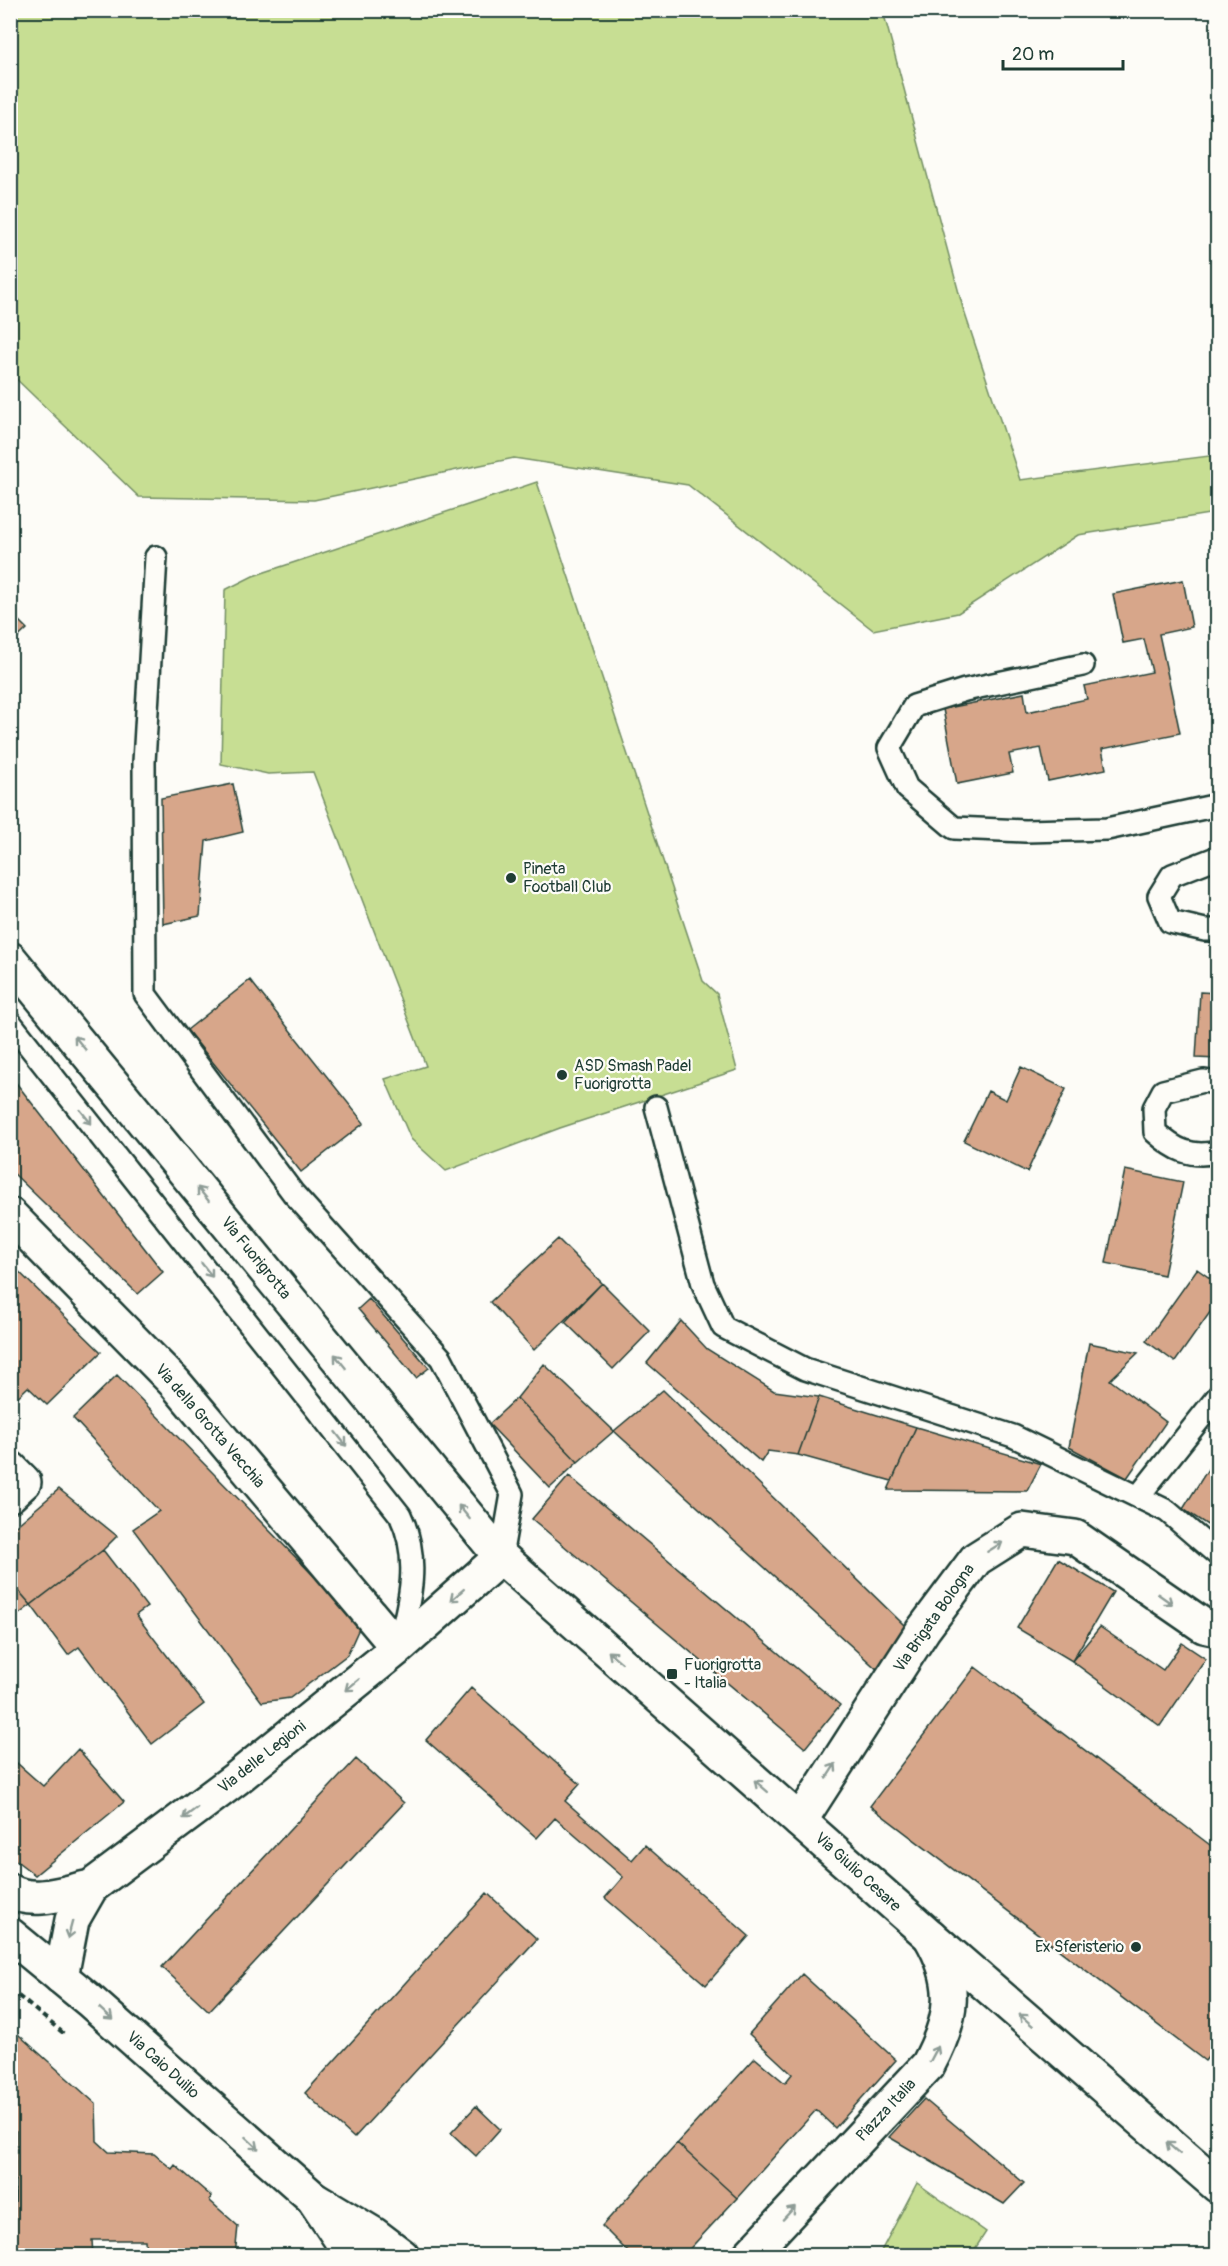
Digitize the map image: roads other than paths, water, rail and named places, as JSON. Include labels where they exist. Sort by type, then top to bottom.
[{"type":"street","name":"Via Fuorigrotta","points":[[10,959],[501,1557]]},
{"type":"street","name":"Via della Grotta Vecchia","points":[[10,1215],[175,1383],[398,1648]]},
{"type":"street","points":[[10,1468],[24,1482],[10,1495]]},
{"type":"street","name":"Via Brigata Bologna","points":[[800,1821],[923,1630],[976,1559],[1022,1530],[1075,1537],[1204,1626],[1218,1629]]},
{"type":"street","name":"Via delle Legioni","points":[[61,1977],[72,1920],[91,1887],[237,1778],[398,1648],[501,1557]]},
{"type":"street","name":"Via Giulio Cesare","points":[[501,1557],[930,1936],[1218,2186]]},
{"type":"street","points":[[10,1891],[18,1895],[35,1897],[91,1887]]},
{"type":"street","name":"Via Caio Duilio","points":[[10,1935],[89,2000],[313,2198]]},
{"type":"street","name":"Piazza Italia","points":[[749,2256],[928,2065],[942,2038],[949,2008],[949,1979],[942,1957],[930,1936]]},
{"type":"street","points":[[313,2198],[352,2256]]},
{"type":"street","points":[[313,2198],[373,2234],[402,2256]]},
{"type":"lane","points":[[156,557],[144,762],[145,994],[293,1193],[441,1358],[512,1494],[501,1557]]},
{"type":"lane","points":[[1083,665],[965,690],[915,706],[889,748],[907,788],[954,828],[1025,831],[1107,829],[1218,805]]},
{"type":"lane","points":[[1218,857],[1172,875],[1159,897],[1170,922],[1205,930],[1218,930]]},
{"type":"lane","points":[[10,1022],[400,1515],[411,1543],[412,1559],[406,1617],[398,1648]]},
{"type":"lane","points":[[1218,1083],[1203,1081],[1162,1090],[1154,1108],[1155,1132],[1173,1148],[1200,1156],[1218,1152]]},
{"type":"lane","points":[[656,1107],[703,1284],[723,1327],[805,1369],[1013,1436],[1167,1510],[1218,1555]]},
{"type":"lane","points":[[1138,1497],[1218,1395]]},
{"type":"place","name":"Pineta Football Club","points":[[511,878]]},
{"type":"place","name":"ASD Smash Padel Fuorigrotta","points":[[562,1075]]},
{"type":"place","name":"Fuorigrotta - Italia","points":[[672,1674]]},
{"type":"place","name":"Ex Sferisterio","points":[[1136,1947]]}]
